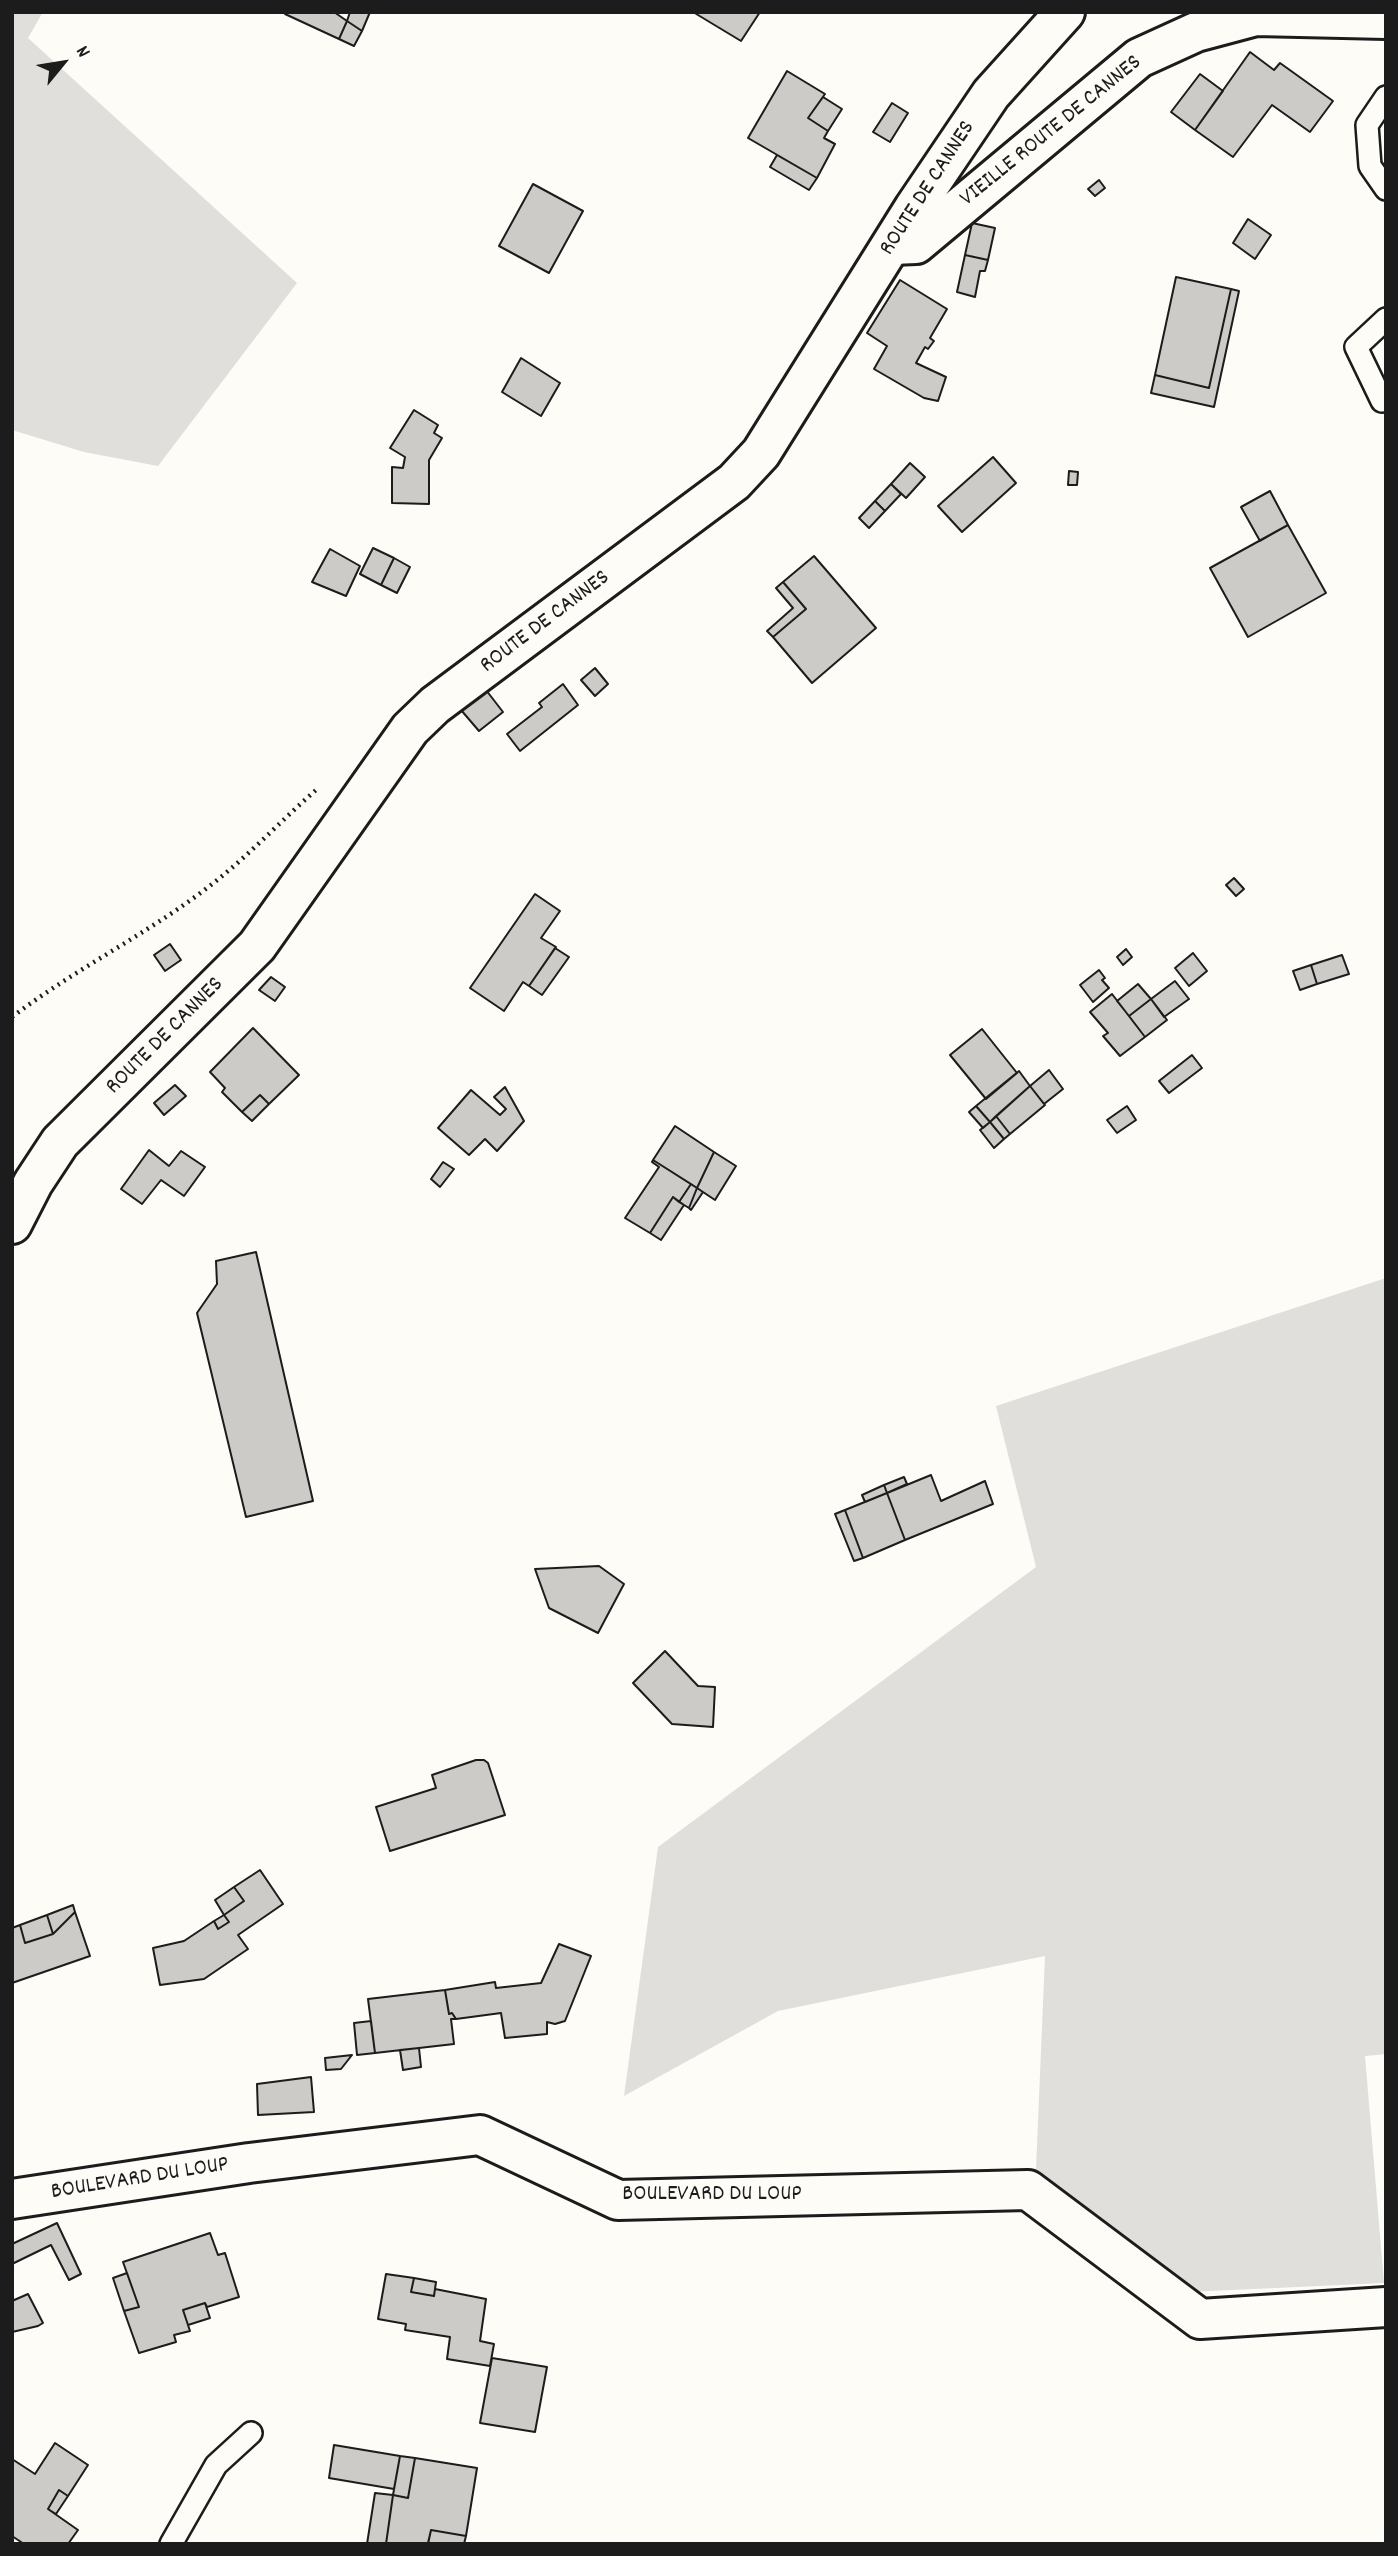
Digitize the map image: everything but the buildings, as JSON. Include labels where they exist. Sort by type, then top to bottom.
[{"type":"street","name":"ROUTE DE CANNES","points":[[12,1224],[33,1183],[60,1142],[257,946],[410,729],[435,705],[734,482],[761,453],[914,208],[991,94],[1065,12]]},
{"type":"street","name":"VIEILLE ROUTE DE CANNES","points":[[892,244],[916,244],[1139,58],[1196,32],[1256,16],[1386,19]]},
{"type":"street","name":"BOULEVARD DU LOUP","points":[[12,2199],[249,2164],[480,2136],[618,2200],[1028,2190],[1200,2319],[1386,2307]]},
{"type":"lane","points":[[1386,97],[1367,125],[1370,166],[1386,189]]},
{"type":"lane","points":[[1382,401],[1356,346],[1386,319]]},
{"type":"lane","points":[[171,2544],[216,2465],[251,2433]]},
{"type":"path","points":[[12,1017],[47,990],[145,931],[221,877],[321,785]]},
{"type":"shaded area","points":[[12,12],[43,12],[28,38],[297,283],[158,466],[84,452],[12,430]]},
{"type":"shaded area","points":[[1386,1278],[1386,2054],[1365,2056],[1384,2283],[1189,2292],[1036,2169],[1045,1956],[778,2011],[624,2096],[658,1847],[1036,1567],[996,1406]]}]
